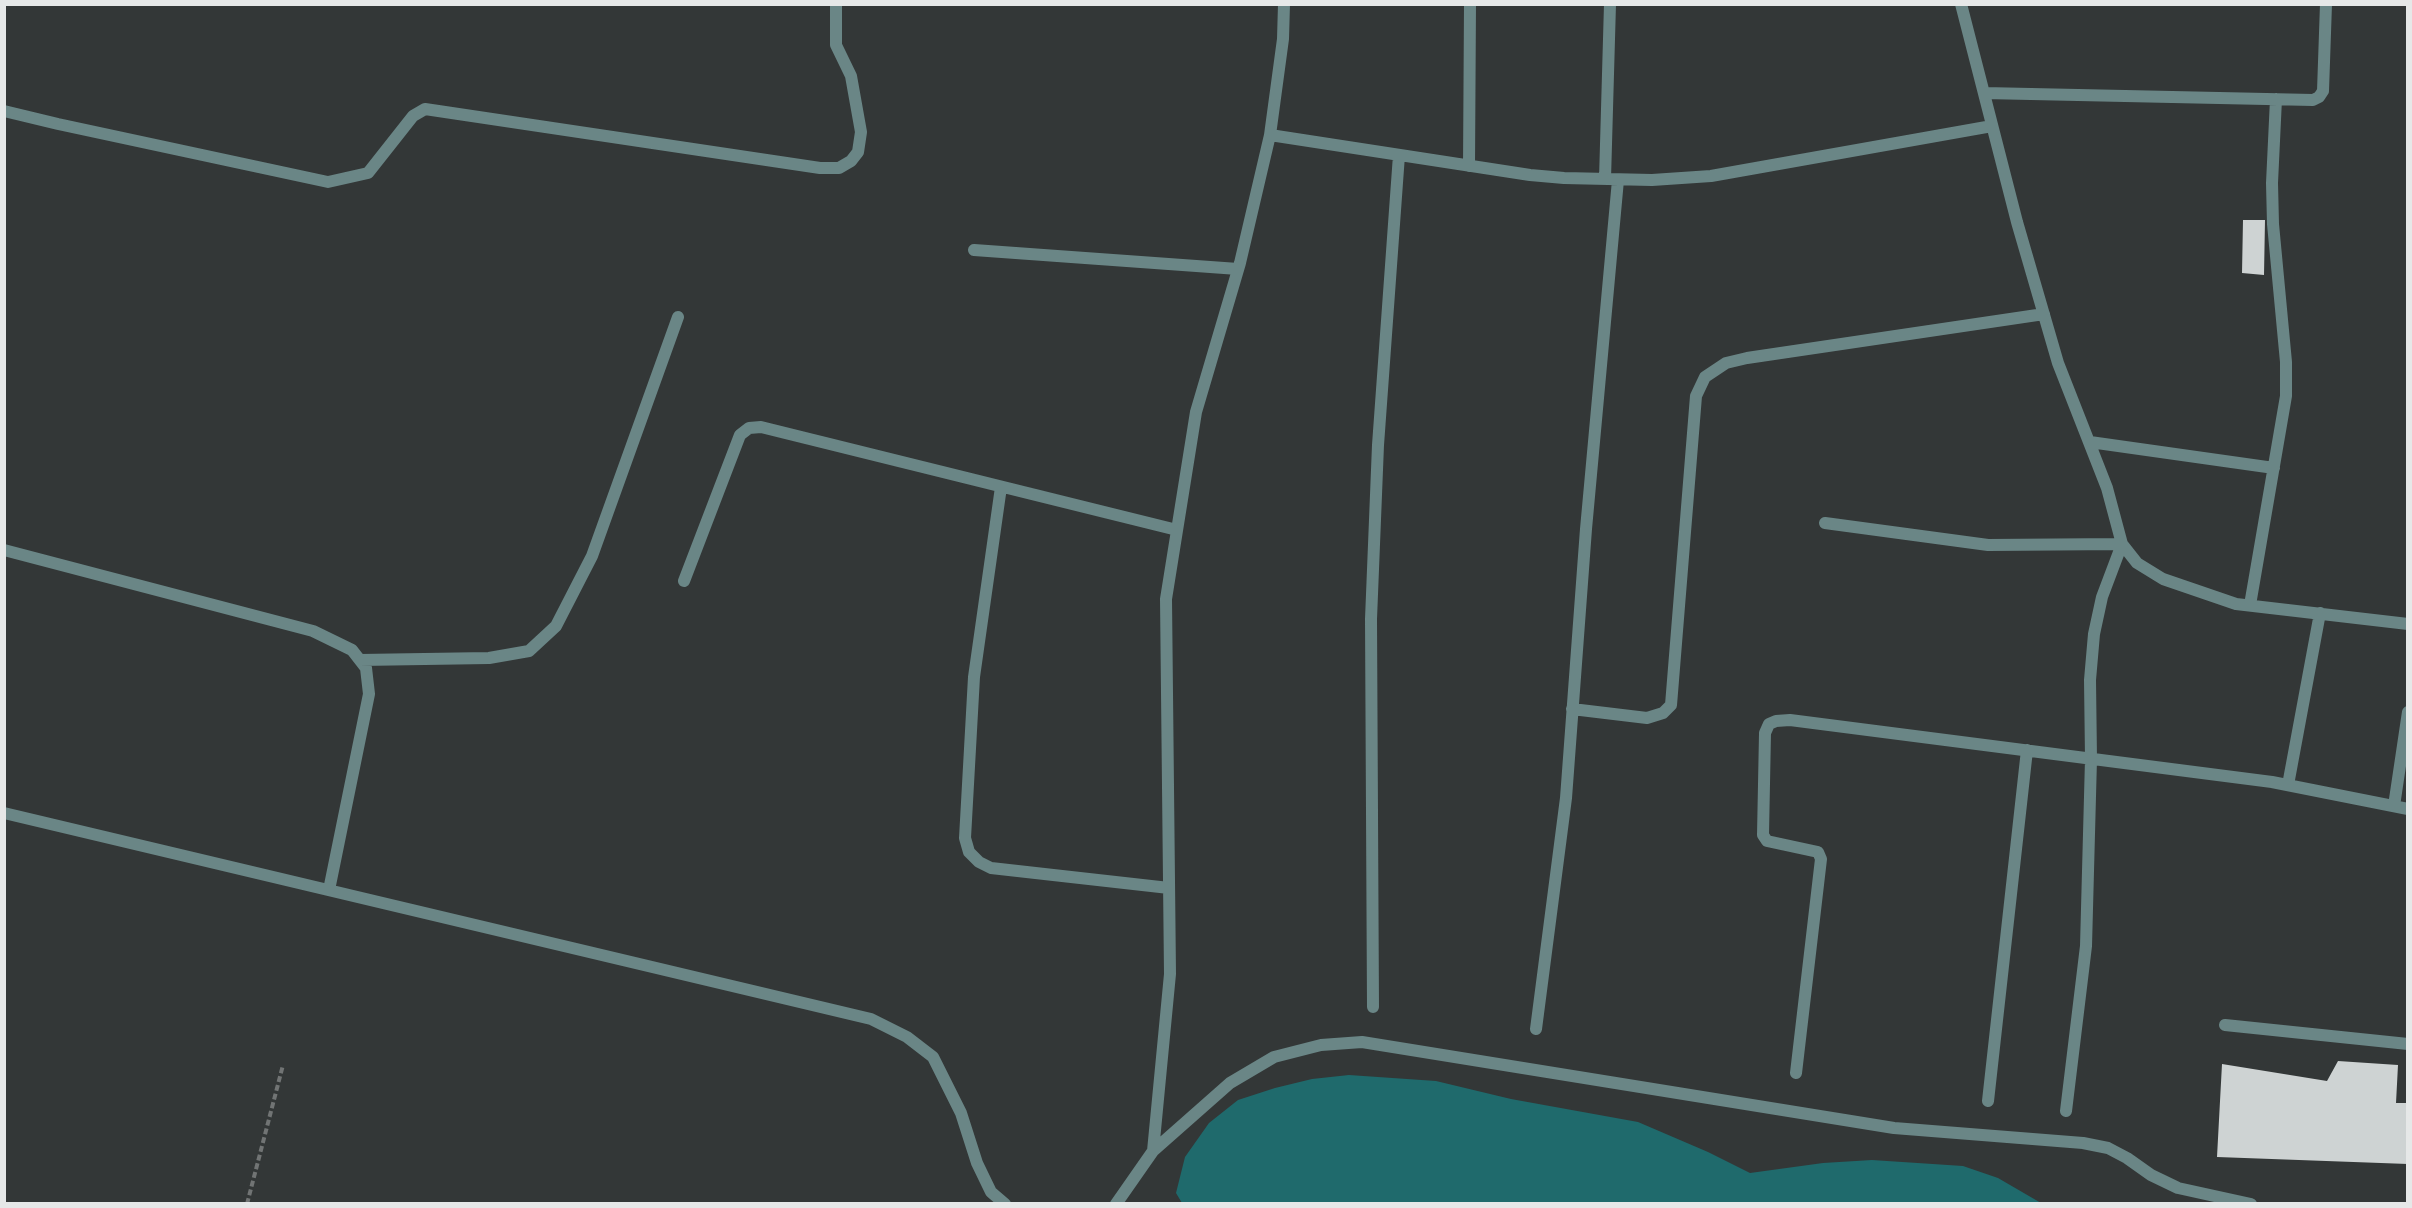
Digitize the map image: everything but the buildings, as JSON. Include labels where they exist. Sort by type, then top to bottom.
[{"type":"street","points":[[4,111],[328,182],[347,180],[368,173],[413,116],[425,109],[820,168],[839,168],[851,161],[858,152],[861,132],[851,76],[836,45],[836,4]]},
{"type":"street","points":[[1153,1151],[1170,974],[1166,599],[1196,412],[1238,269],[1270,135],[1283,39],[1284,4]]},
{"type":"street","points":[[1469,166],[1470,4]]},
{"type":"street","points":[[1536,1029],[1566,798],[1612,180],[1610,4]]},
{"type":"street","points":[[1961,4],[2017,222],[2058,363],[2108,488],[2122,544],[2137,563],[2163,579],[2236,604],[2408,624]]},
{"type":"street","points":[[1984,93],[2313,100],[2323,91],[2326,4]]},
{"type":"street","points":[[2250,605],[2286,396],[2286,362],[2273,224],[2272,183],[2276,99]]},
{"type":"street","points":[[1270,135],[1469,166],[1564,178],[1652,180],[1710,176],[1992,126]]},
{"type":"street","points":[[1372,1006],[1371,619],[1378,445],[1399,155]]},
{"type":"street","points":[[974,250],[1238,269]]},
{"type":"street","points":[[1572,709],[1647,718],[1663,713],[1671,705],[1696,396],[1705,377],[1726,363],[1747,358],[2044,314]]},
{"type":"street","points":[[360,660],[489,658],[529,651],[556,626],[592,556],[678,317]]},
{"type":"street","points":[[684,581],[740,435],[749,428],[761,427],[1177,530]]},
{"type":"street","points":[[2090,442],[2274,468]]},
{"type":"street","points":[[1001,487],[974,677],[965,838],[969,852],[979,862],[991,868],[1169,888]]},
{"type":"street","points":[[1825,523],[1988,545],[2122,544]]},
{"type":"street","points":[[2066,1111],[2086,946],[2091,759],[2090,680],[2094,634],[2102,597],[2122,544]]},
{"type":"street","points":[[4,550],[314,631],[352,650],[366,668],[369,694],[329,890]]},
{"type":"street","points":[[2288,785],[2320,613]]},
{"type":"street","points":[[2394,806],[2408,712]]},
{"type":"street","points":[[1796,1073],[1821,859],[1818,852],[1767,841],[1763,835],[1765,733],[1769,724],[1790,720],[2027,750],[2288,785],[2408,809]]},
{"type":"street","points":[[1988,1101],[2027,750]]},
{"type":"street","points":[[4,813],[871,1018],[907,1037],[933,1057],[961,1113],[977,1163],[991,1192],[1005,1203]]},
{"type":"street","points":[[2225,1025],[2408,1044]]},
{"type":"street","points":[[1116,1203],[1153,1151],[1230,1083],[1274,1057],[1321,1044],[1362,1042],[1894,1128],[2083,1143],[2108,1148],[2151,1175],[2178,1188],[2251,1203]]},
{"type":"path","points":[[247,1203],[283,1065]]},
{"type":"water","points":[[1349,1075],[1436,1081],[1511,1099],[1638,1122],[1750,1173],[1823,1163],[1872,1160],[1963,1166],[1998,1178],[2041,1203],[1182,1203],[1176,1193],[1185,1157],[1209,1123],[1238,1100],[1312,1079]]}]
